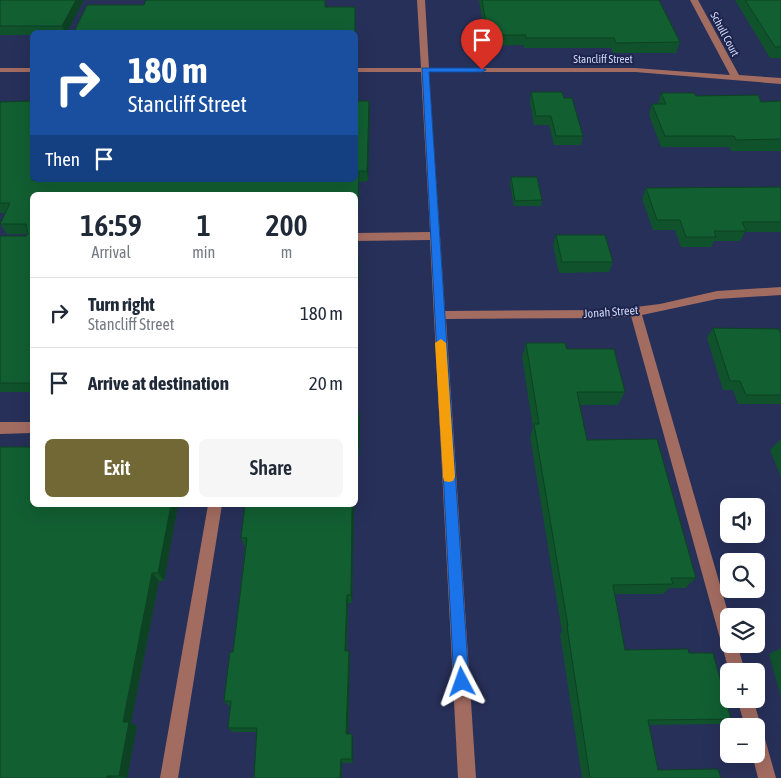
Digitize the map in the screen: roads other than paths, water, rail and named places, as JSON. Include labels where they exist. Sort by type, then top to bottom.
[{"type":"street","points":[[421,0],[468,778]]},
{"type":"street","name":"Schull Court","points":[[694,0],[736,78]]},
{"type":"street","points":[[0,70],[30,70]]},
{"type":"street","name":"Stancliff Street","points":[[358,70],[635,70],[781,81]]},
{"type":"street","points":[[358,237],[435,236]]},
{"type":"street","name":"Jonah Street","points":[[439,315],[611,314],[717,296],[781,291]]},
{"type":"street","points":[[635,311],[720,611]]},
{"type":"street","points":[[0,428],[30,428]]},
{"type":"street","points":[[168,778],[215,507]]},
{"type":"street","points":[[763,763],[767,778]]}]
